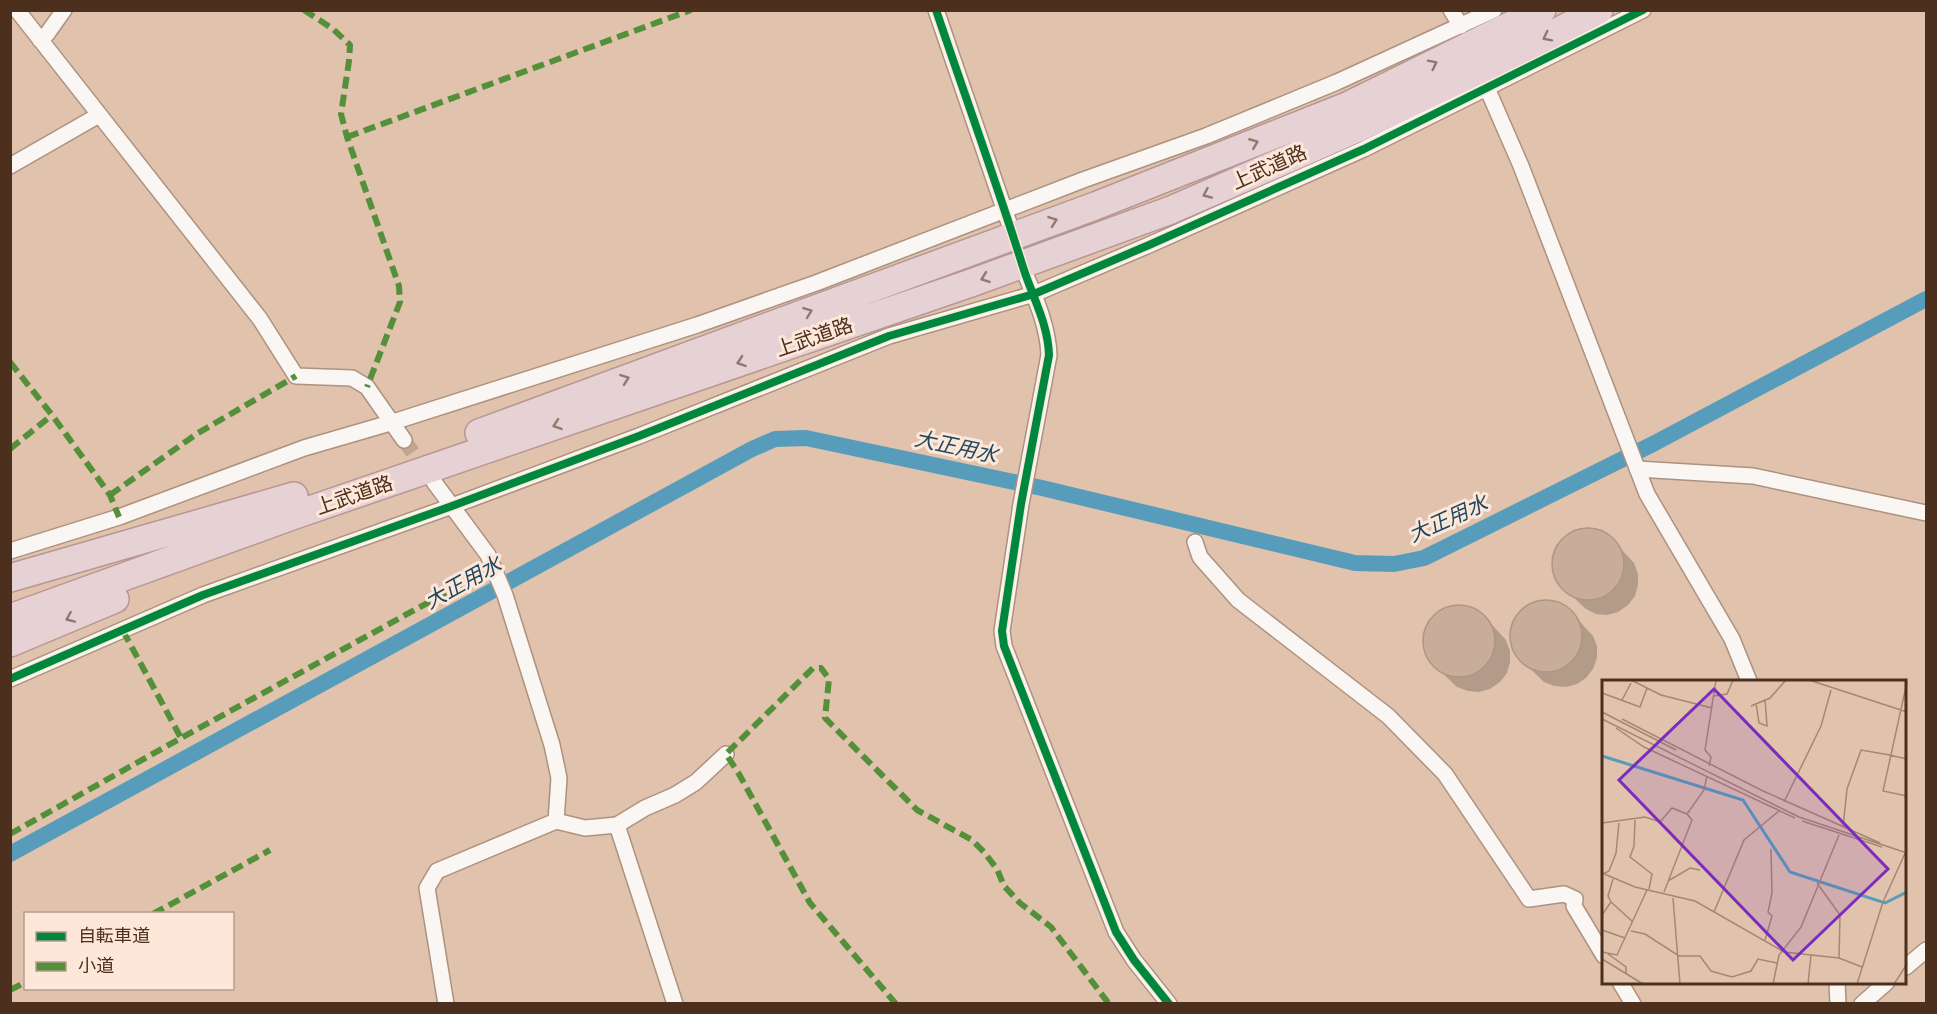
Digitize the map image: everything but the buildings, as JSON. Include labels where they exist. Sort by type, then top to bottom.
[{"type":"highway","name":"上武道路","points":[[10,618],[452,443],[1095,206],[1347,106],[1542,10]]},
{"type":"highway","name":"上武道路","points":[[10,599],[971,283],[1171,210],[1356,129],[1599,10]]},
{"type":"highway","points":[[10,578],[295,506]]},
{"type":"highway","points":[[10,643],[123,595],[295,506]]},
{"type":"street","points":[[17,10],[260,319],[296,376],[352,378],[360,381],[367,387],[404,440]]},
{"type":"street","points":[[40,40],[64,10]]},
{"type":"street","points":[[936,10],[1008,218]]},
{"type":"street","points":[[1451,10],[1461,26]]},
{"type":"street","points":[[10,550],[119,517],[304,448],[390,423],[708,321],[1008,218],[1083,180],[1206,136],[1337,82],[1494,10]]},
{"type":"street","points":[[10,679],[203,596],[650,431],[889,336],[1034,294],[1364,148],[1643,10]]},
{"type":"street","points":[[1487,88],[1521,166],[1647,494],[1732,639],[1749,680]]},
{"type":"street","points":[[10,166],[99,114]]},
{"type":"street","points":[[1024,271],[1034,294],[1048,340],[1048,355],[1002,631],[1004,646],[1116,932],[1134,960],[1169,1004]]},
{"type":"street","points":[[1636,465],[1753,476],[1926,513]]},
{"type":"street","points":[[434,482],[488,555],[505,595],[552,746],[559,778],[556,821]]},
{"type":"street","points":[[1195,542],[1200,557],[1238,600],[1388,717],[1445,774],[1529,899],[1564,894],[1575,899],[1574,906],[1602,953]]},
{"type":"street","points":[[446,1004],[427,888],[437,871],[556,821],[585,828],[617,825],[696,782],[726,754]]},
{"type":"street","points":[[617,825],[675,1004]]},
{"type":"street","points":[[1907,965],[1926,950]]},
{"type":"street","points":[[1621,984],[1633,1004]]},
{"type":"street","points":[[1838,984],[1838,1004]]},
{"type":"street","points":[[1862,1004],[1885,984]]},
{"type":"waterway","name":"大正用水","points":[[10,854],[752,449],[775,439],[806,438],[1042,488],[1355,563],[1394,564],[1424,558],[1653,444],[1926,299]]},
{"type":"tunnel","points":[[404,440],[428,474]]},
{"type":"marked path","points":[[304,10],[333,29],[350,45],[341,114],[399,286],[400,302],[367,387]]},
{"type":"marked path","points":[[347,137],[691,10]]},
{"type":"marked path","points":[[10,362],[110,495],[119,517]]},
{"type":"marked path","points":[[110,495],[198,433],[296,376]]},
{"type":"marked path","points":[[10,449],[52,415]]},
{"type":"marked path","points":[[10,834],[493,567]]},
{"type":"marked path","points":[[123,631],[181,738]]},
{"type":"marked path","points":[[896,1004],[810,903],[726,754],[813,668],[821,668],[829,679],[825,718],[917,810],[972,840],[984,852],[997,869],[1004,886],[1020,903],[1051,927],[1109,1004]]},
{"type":"marked path","points":[[157,912],[270,850]]},
{"type":"marked path","points":[[10,990],[24,983]]},
{"type":"cycle path","points":[[936,10],[1043,321],[1048,343],[1049,355],[1021,504],[1002,631],[1004,646],[1116,932],[1134,960],[1169,1004]]},
{"type":"cycle path","points":[[10,679],[203,595],[639,436],[889,336],[1034,294],[1364,149],[1643,10]]}]
